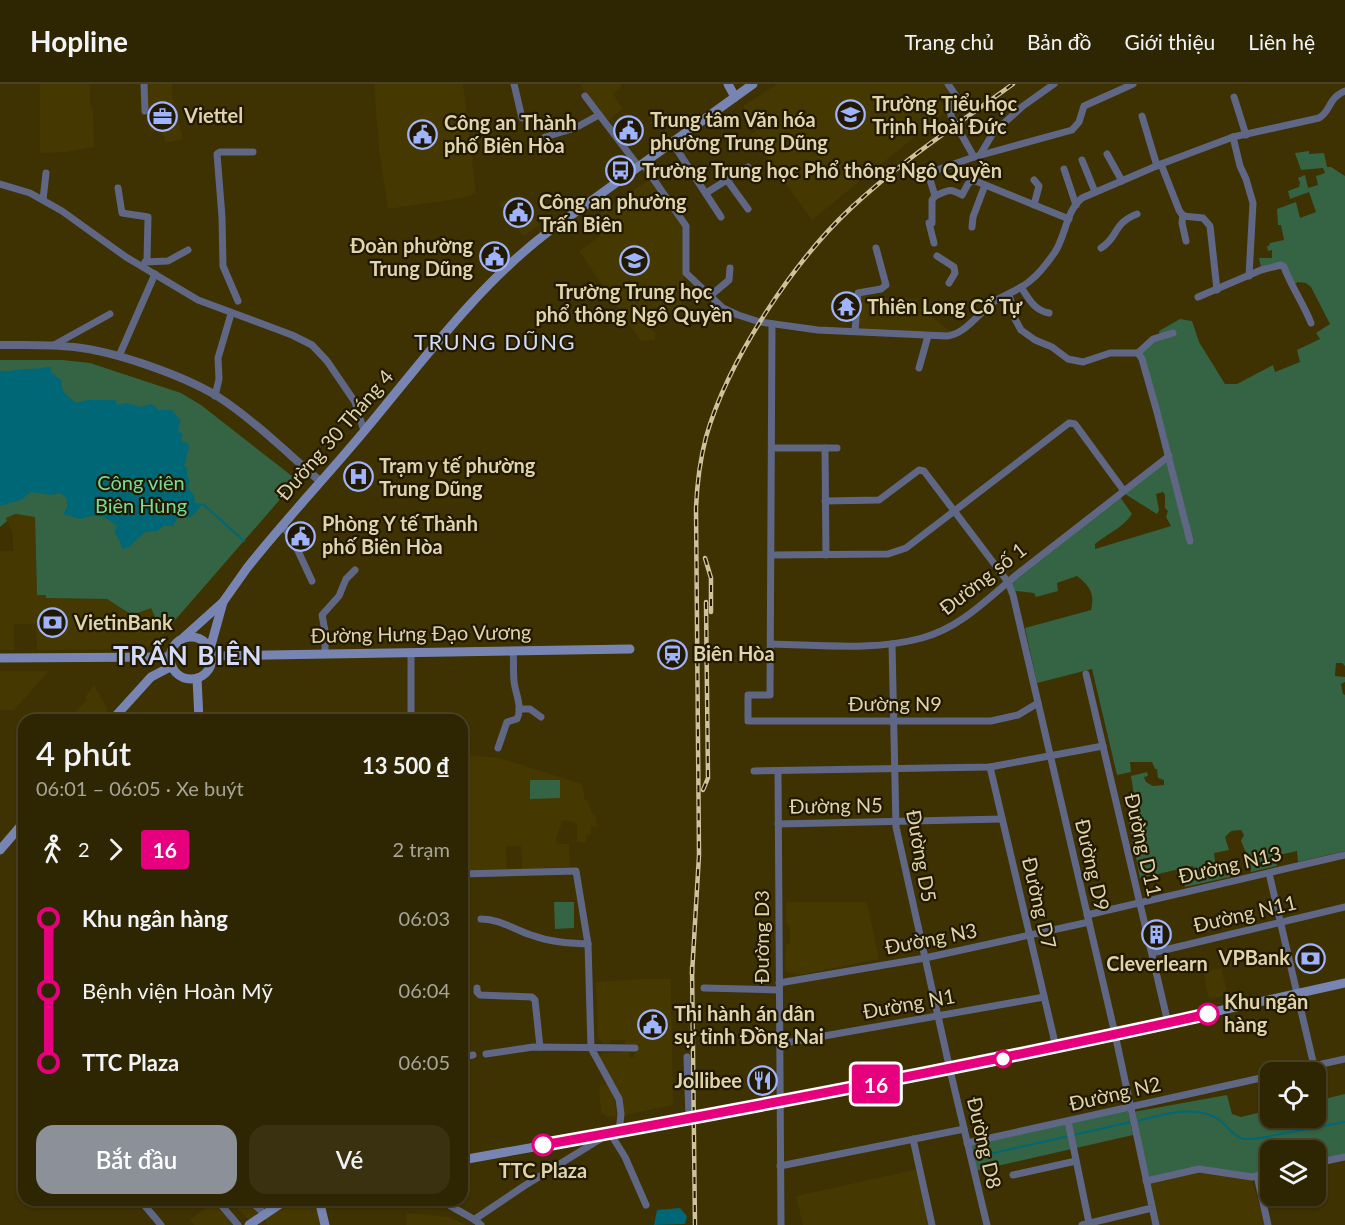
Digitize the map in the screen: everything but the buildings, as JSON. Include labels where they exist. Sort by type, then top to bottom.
[{"type":"main road","points":[[729,84],[735,97]]},
{"type":"main road","name":"Đường 30 Tháng 4","points":[[183,638],[223,602],[282,525],[464,314],[523,252],[753,84]]},
{"type":"main road","name":"Đường 30 Tháng 4","points":[[211,653],[223,602]]},
{"type":"main road","points":[[117,714],[153,675],[171,662],[174,646],[183,638],[199,638],[205,642],[211,653],[208,670],[197,678],[190,679],[181,676],[171,662]]},
{"type":"main road","name":"Đường Hưng Đạo Vương","points":[[211,653],[325,654],[630,649]]},
{"type":"main road","points":[[0,658],[171,662]]},
{"type":"main road","points":[[197,678],[199,714]]},
{"type":"main road","points":[[0,850],[18,829]]},
{"type":"main road","points":[[468,1159],[950,1070],[1345,983]]},
{"type":"main road","points":[[249,1225],[277,1206]]},
{"type":"main road","points":[[320,1206],[325,1225]]},
{"type":"street","points":[[144,84],[144,111]]},
{"type":"street","points":[[514,84],[522,118]]},
{"type":"street","points":[[948,84],[956,96],[951,107],[952,119],[977,156]]},
{"type":"street","points":[[977,156],[993,133],[1023,106],[1054,84]]},
{"type":"street","points":[[935,196],[928,173],[977,156],[1072,130],[1078,123],[1084,106],[1115,87],[1133,84]]},
{"type":"street","points":[[585,96],[686,226],[686,273],[710,296],[733,313],[756,321],[818,330],[928,336],[957,334],[988,306],[1021,287],[1041,270],[1054,252],[1076,205],[1082,198],[1233,137],[1319,118],[1325,115],[1332,98],[1345,91]]},
{"type":"street","points":[[1234,97],[1246,135]]},
{"type":"street","points":[[545,136],[575,128],[599,115]]},
{"type":"street","points":[[1142,116],[1159,165],[1183,215],[1182,224],[1186,241]]},
{"type":"street","points":[[1233,137],[1240,166],[1253,202],[1249,276]]},
{"type":"street","points":[[672,142],[721,216]]},
{"type":"street","points":[[238,301],[223,266],[217,154],[220,152],[253,152]]},
{"type":"street","points":[[1107,154],[1122,181]]},
{"type":"street","points":[[1082,160],[1095,192]]},
{"type":"street","points":[[706,193],[748,167]]},
{"type":"street","points":[[1064,169],[1076,205]]},
{"type":"street","points":[[43,200],[46,173]]},
{"type":"street","points":[[727,180],[748,209]]},
{"type":"street","points":[[934,243],[931,223],[932,200],[935,196],[949,190],[962,195],[972,180],[1069,219]]},
{"type":"street","points":[[1034,180],[1039,186],[1035,206]]},
{"type":"street","points":[[0,184],[30,193],[62,211],[198,300],[292,335],[318,350],[355,402],[364,431]]},
{"type":"street","points":[[972,227],[975,210],[985,185]]},
{"type":"street","points":[[118,188],[122,213],[147,217],[144,263]]},
{"type":"street","points":[[1101,248],[1108,244],[1122,222],[1137,214]]},
{"type":"street","points":[[1183,215],[1189,218],[1203,218],[1210,226],[1217,290]]},
{"type":"street","points":[[855,331],[858,292],[881,289],[886,285],[876,248]]},
{"type":"street","points":[[144,263],[168,261],[188,250]]},
{"type":"street","points":[[938,256],[954,267],[955,273],[949,284]]},
{"type":"street","points":[[1198,297],[1269,268],[1282,266],[1294,291],[1303,303],[1311,323]]},
{"type":"street","points":[[710,296],[729,280],[730,268]]},
{"type":"street","points":[[119,357],[155,274]]},
{"type":"street","points":[[1021,287],[1033,305],[1049,313]]},
{"type":"street","points":[[1009,294],[1015,319],[1021,330],[1035,340],[1052,347],[1068,359],[1083,362],[1110,353],[1127,351],[1138,353],[1142,359],[1169,456],[1190,541]]},
{"type":"street","points":[[54,345],[110,314]]},
{"type":"street","points":[[215,396],[219,380],[218,358],[231,314]]},
{"type":"street","points":[[772,324],[772,644]]},
{"type":"street","points":[[1138,353],[1153,339],[1173,333]]},
{"type":"street","points":[[919,368],[928,336]]},
{"type":"street","points":[[0,345],[54,345],[94,350],[185,380],[215,396],[250,420],[320,481]]},
{"type":"street","points":[[772,555],[888,554],[898,551],[912,544],[1069,423],[1075,424],[1124,491]]},
{"type":"street","points":[[772,448],[837,448]]},
{"type":"street","points":[[825,448],[826,555]]},
{"type":"street","name":"Đường số 1","points":[[772,644],[892,644],[924,638],[944,630],[966,617],[1169,456]]},
{"type":"street","name":"Đường D9","points":[[825,501],[879,500],[920,470],[924,471],[1008,582],[1017,607],[1115,1034],[1156,1225]]},
{"type":"street","points":[[282,525],[292,538],[312,581]]},
{"type":"street","points":[[325,654],[325,631],[321,615],[339,596],[346,579],[356,570]]},
{"type":"street","name":"Đường N9","points":[[772,644],[770,695],[748,695],[748,721],[991,721],[1018,715],[1038,704]]},
{"type":"street","name":"Đường D5","points":[[892,644],[896,821],[950,1070]]},
{"type":"street","points":[[498,748],[507,722],[519,718],[514,684],[513,651]]},
{"type":"street","points":[[411,652],[411,714]]},
{"type":"street","name":"Đường D11","points":[[1086,674],[1168,1023]]},
{"type":"street","points":[[519,709],[530,709],[541,717]]},
{"type":"street","points":[[754,771],[990,767],[1102,746]]},
{"type":"street","name":"Đường D7","points":[[990,767],[1056,1047]]},
{"type":"street","name":"Đường D3","points":[[778,771],[781,1225]]},
{"type":"street","name":"Đường N5","points":[[778,824],[1002,819]]},
{"type":"street","name":"Đường N13","points":[[1088,919],[1140,903],[1345,855]]},
{"type":"street","points":[[450,1206],[478,1222],[524,1186],[614,1132],[621,1114],[619,1099],[591,1048],[588,944],[576,871],[468,874]]},
{"type":"street","points":[[1269,873],[1313,1062]]},
{"type":"street","name":"Đường N11","points":[[1152,953],[1345,908]]},
{"type":"street","points":[[481,919],[493,919],[547,940],[588,944]]},
{"type":"street","name":"Đường N3","points":[[704,988],[779,986],[925,958],[1030,935],[1088,919]]},
{"type":"street","points":[[477,988],[480,994],[532,997],[535,1000],[540,1047]]},
{"type":"street","name":"Đường N1","points":[[779,1044],[1044,997]]},
{"type":"street","points":[[486,1053],[540,1047],[635,1048]]},
{"type":"street","points":[[468,1056],[473,1055]]},
{"type":"street","points":[[687,1057],[688,1119]]},
{"type":"street","points":[[1326,1063],[1345,1059]]},
{"type":"street","name":"Đường D8","points":[[950,1070],[987,1225]]},
{"type":"street","name":"Đường N2","points":[[967,1143],[1068,1121],[1131,1111],[1260,1079]]},
{"type":"street","points":[[1068,1121],[1085,1224],[1152,1208]]},
{"type":"street","points":[[780,1166],[964,1129]]},
{"type":"street","points":[[614,1132],[646,1205]]},
{"type":"street","points":[[913,1139],[933,1225]]},
{"type":"street","points":[[1326,1161],[1345,1157]]},
{"type":"street","points":[[1013,1175],[1076,1161]]},
{"type":"street","points":[[1146,1181],[1199,1169],[1252,1178],[1260,1175]]},
{"type":"street","points":[[1257,1176],[1268,1225]]},
{"type":"street","points":[[145,1206],[161,1225]]},
{"type":"street","points":[[222,1206],[238,1225]]},
{"type":"street","points":[[256,1206],[265,1214]]},
{"type":"shaded area","points":[[40,84],[90,84],[94,147],[67,152],[40,153]]},
{"type":"shaded area","name":"Viettel","points":[[144,84],[172,84],[172,96],[183,139],[165,143],[162,129],[150,132],[150,111],[144,111]]},
{"type":"shaded area","name":"Công an Thành phố Biên Hòa","points":[[374,84],[463,84],[476,193],[464,198],[388,209],[379,150]]},
{"type":"shaded area","points":[[579,84],[620,84],[622,87],[613,94],[623,109],[608,120]]},
{"type":"shaded area","points":[[777,84],[943,84],[949,93],[939,99],[947,111],[812,220],[750,135],[759,129],[743,106]]},
{"type":"shaded area","name":"Trường Trung học phổ thông Ngô Quyền","points":[[650,179],[681,221],[684,232],[684,275],[682,309],[669,310],[669,320],[652,320],[655,340],[641,341],[579,251],[600,236],[589,221]]},
{"type":"shaded area","name":"Công an phường Trấn Biên","points":[[513,196],[520,203],[523,201],[539,225],[523,236],[499,204]]},
{"type":"shaded area","points":[[861,296],[917,299],[917,306],[953,333],[858,329]]},
{"type":"shaded area","points":[[17,514],[35,517],[37,594],[46,595],[47,598],[107,599],[132,615],[151,607],[165,640],[153,646],[138,649],[37,650],[36,624],[14,624],[14,650],[0,650],[0,551],[13,551],[13,535],[6,518]]},
{"type":"shaded area","points":[[0,671],[49,671],[14,710],[0,710]]},
{"type":"shaded area","points":[[94,685],[108,710],[104,714],[73,714],[87,699],[85,697]]},
{"type":"shaded area","points":[[470,755],[500,758],[582,784],[585,800],[588,801],[593,815],[596,816],[597,827],[591,826],[591,835],[587,835],[586,842],[577,842],[577,823],[563,820],[556,838],[557,844],[569,844],[570,867],[522,869],[521,846],[506,846],[507,870],[468,872],[468,758]]},
{"type":"shaded area","points":[[786,902],[867,902],[879,959],[800,975],[788,972],[785,970],[786,945],[790,943],[790,928],[786,923]]},
{"type":"shaded area","points":[[1221,968],[1228,994],[1209,999],[1203,972]]},
{"type":"shaded area","points":[[671,979],[673,1105],[625,1115],[617,1089],[599,1057],[603,1053],[629,1052],[630,1058],[635,1057],[635,1044],[625,1044],[625,1040],[610,1040],[610,1043],[603,1044],[598,1037],[596,982]]},
{"type":"shaded area","points":[[609,1083],[613,1090],[617,1116],[606,1117],[601,1113],[599,1086]]},
{"type":"shaded area","points":[[918,1169],[930,1225],[803,1225],[796,1196]]},
{"type":"shaded area","points":[[1200,1172],[1252,1180],[1265,1225],[1158,1225],[1149,1183]]},
{"type":"shaded area","points":[[208,1206],[218,1206],[235,1225],[194,1225],[190,1220]]},
{"type":"shaded area","points":[[235,1206],[269,1206],[249,1220]]},
{"type":"shaded area","points":[[284,1206],[316,1206],[321,1225],[267,1225],[265,1219]]},
{"type":"shaded area","points":[[407,1213],[449,1217],[466,1225],[406,1225]]},
{"type":"green space","points":[[1309,151],[1309,154],[1324,153],[1327,167],[1345,176],[1345,666],[1342,663],[1336,663],[1335,676],[1345,677],[1345,682],[1341,684],[1345,695],[1345,851],[1298,862],[1297,851],[1275,856],[1277,866],[1251,872],[1241,841],[1244,835],[1241,830],[1231,831],[1225,837],[1229,850],[1214,853],[1215,862],[1211,863],[1212,867],[1216,867],[1218,871],[1225,868],[1229,871],[1230,877],[1185,887],[1183,878],[1191,876],[1190,872],[1194,871],[1193,866],[1140,878],[1128,816],[1137,814],[1131,776],[1147,772],[1148,776],[1144,777],[1146,782],[1153,786],[1164,785],[1164,780],[1158,778],[1157,769],[1152,762],[1130,762],[1131,772],[1117,775],[1092,669],[1037,683],[1025,628],[1091,610],[1090,591],[1077,576],[1057,583],[1058,591],[1036,597],[1034,593],[1015,591],[1011,583],[1120,497],[1132,514],[1120,527],[1095,544],[1095,549],[1171,526],[1166,517],[1168,511],[1165,508],[1163,492],[1156,494],[1159,510],[1157,514],[1125,494],[1171,457],[1141,353],[1160,338],[1159,331],[1180,319],[1192,321],[1199,342],[1225,384],[1237,384],[1273,365],[1275,372],[1300,362],[1297,350],[1320,339],[1316,333],[1330,324],[1311,287],[1306,283],[1294,284],[1286,265],[1261,267],[1259,258],[1272,258],[1272,250],[1268,251],[1267,246],[1270,243],[1284,240],[1281,225],[1278,225],[1277,209],[1296,202],[1300,218],[1316,212],[1309,192],[1290,199],[1288,191],[1299,187],[1298,178],[1305,175],[1308,188],[1318,185],[1316,176],[1325,173],[1323,168],[1301,170],[1295,153]]},
{"type":"green space","name":"Công viên Biên Hùng","points":[[0,360],[63,360],[90,363],[181,393],[201,405],[297,480],[163,634],[151,608],[132,615],[107,599],[46,598],[46,595],[37,595],[35,517],[16,514],[6,518],[7,521],[0,527]]},
{"type":"green space","points":[[530,780],[560,780],[560,798],[530,799]]},
{"type":"green space","points":[[554,902],[574,902],[574,928],[555,929]]},
{"type":"green space","points":[[1345,1094],[1345,1154],[1326,1159],[1326,1140],[1260,1140],[1260,1173],[1252,1175],[1199,1166],[1148,1178],[1133,1112],[1227,1095],[1232,1114],[1241,1117],[1260,1112],[1260,1128],[1326,1128],[1326,1099]]},
{"type":"green space","points":[[1127,1107],[1133,1135],[975,1171],[969,1145]]},
{"type":"water","points":[[51,367],[51,372],[62,381],[64,391],[76,403],[90,400],[115,400],[117,405],[126,403],[141,407],[150,404],[158,410],[172,410],[181,421],[178,429],[183,434],[181,441],[189,444],[184,465],[190,481],[187,487],[194,495],[195,503],[203,504],[191,517],[178,517],[173,526],[164,526],[157,531],[145,532],[129,547],[122,549],[114,532],[117,526],[104,517],[91,516],[80,519],[63,514],[67,507],[67,499],[61,493],[51,495],[31,492],[21,500],[0,506],[0,371]]},
{"type":"water","points":[[680,1208],[687,1216],[685,1224],[654,1225],[657,1210]]},
{"type":"waterway","points":[[203,504],[244,541]]},
{"type":"waterway","points":[[1137,1121],[1178,1112],[1199,1112],[1218,1119],[1237,1136],[1244,1139],[1262,1138],[1345,1122]]},
{"type":"waterway","points":[[976,1157],[1131,1122]]},
{"type":"railway","points":[[692,974],[699,855],[696,508],[702,454],[716,407],[746,345],[765,314],[785,284],[829,230],[889,175],[1013,84]]},
{"type":"railway","points":[[705,558],[711,578],[711,612]]},
{"type":"railway","points":[[703,790],[708,778],[706,602]]},
{"type":"railway","points":[[692,967],[695,1225]]},
{"type":"bus line","name":"16","points":[[543,1145],[790,1101],[1037,1052],[1208,1014]]},
{"type":"place","name":"Trường Tiểu học Trịnh Hoài Đức","points":[[851,115]]},
{"type":"place","name":"Viettel","points":[[163,116]]},
{"type":"place","name":"Trung tâm Văn hóa phường Trung Dũng","points":[[629,131]]},
{"type":"place","name":"Công an Thành phố Biên Hòa","points":[[423,134]]},
{"type":"place","name":"Trường Trung học Phổ thông Ngô Quyền","points":[[621,171]]},
{"type":"place","name":"Công an phường Trấn Biên","points":[[518,213]]},
{"type":"place","name":"Đoàn phường Trung Dũng","points":[[494,257]]},
{"type":"place","name":"Trường Trung học phổ thông Ngô Quyền","points":[[634,261]]},
{"type":"place","name":"Thiên Long Cổ Tự","points":[[846,307]]},
{"type":"place","name":"Trạm y tế phường Trung Dũng","points":[[358,477]]},
{"type":"place","name":"Phòng Y tế Thành phố Biên Hòa","points":[[301,536]]},
{"type":"place","name":"VietinBank","points":[[53,623]]},
{"type":"place","name":"Biên Hòa","points":[[672,654]]},
{"type":"place","name":"Cleverlearn","points":[[1157,934]]},
{"type":"place","name":"VPBank","points":[[1311,958]]},
{"type":"place","name":"Khu ngân hàng","points":[[1208,1014]]},
{"type":"place","name":"Thi hành án dân sự tỉnh Đồng Nai","points":[[653,1025]]},
{"type":"place","name":"Jollibee","points":[[763,1081]]},
{"type":"place","name":"TTC Plaza","points":[[543,1145]]},
{"type":"district","name":"TRUNG DŨNG","points":[[495,342]]},
{"type":"district","name":"TRẤN BIÊN","points":[[188,656]]}]
